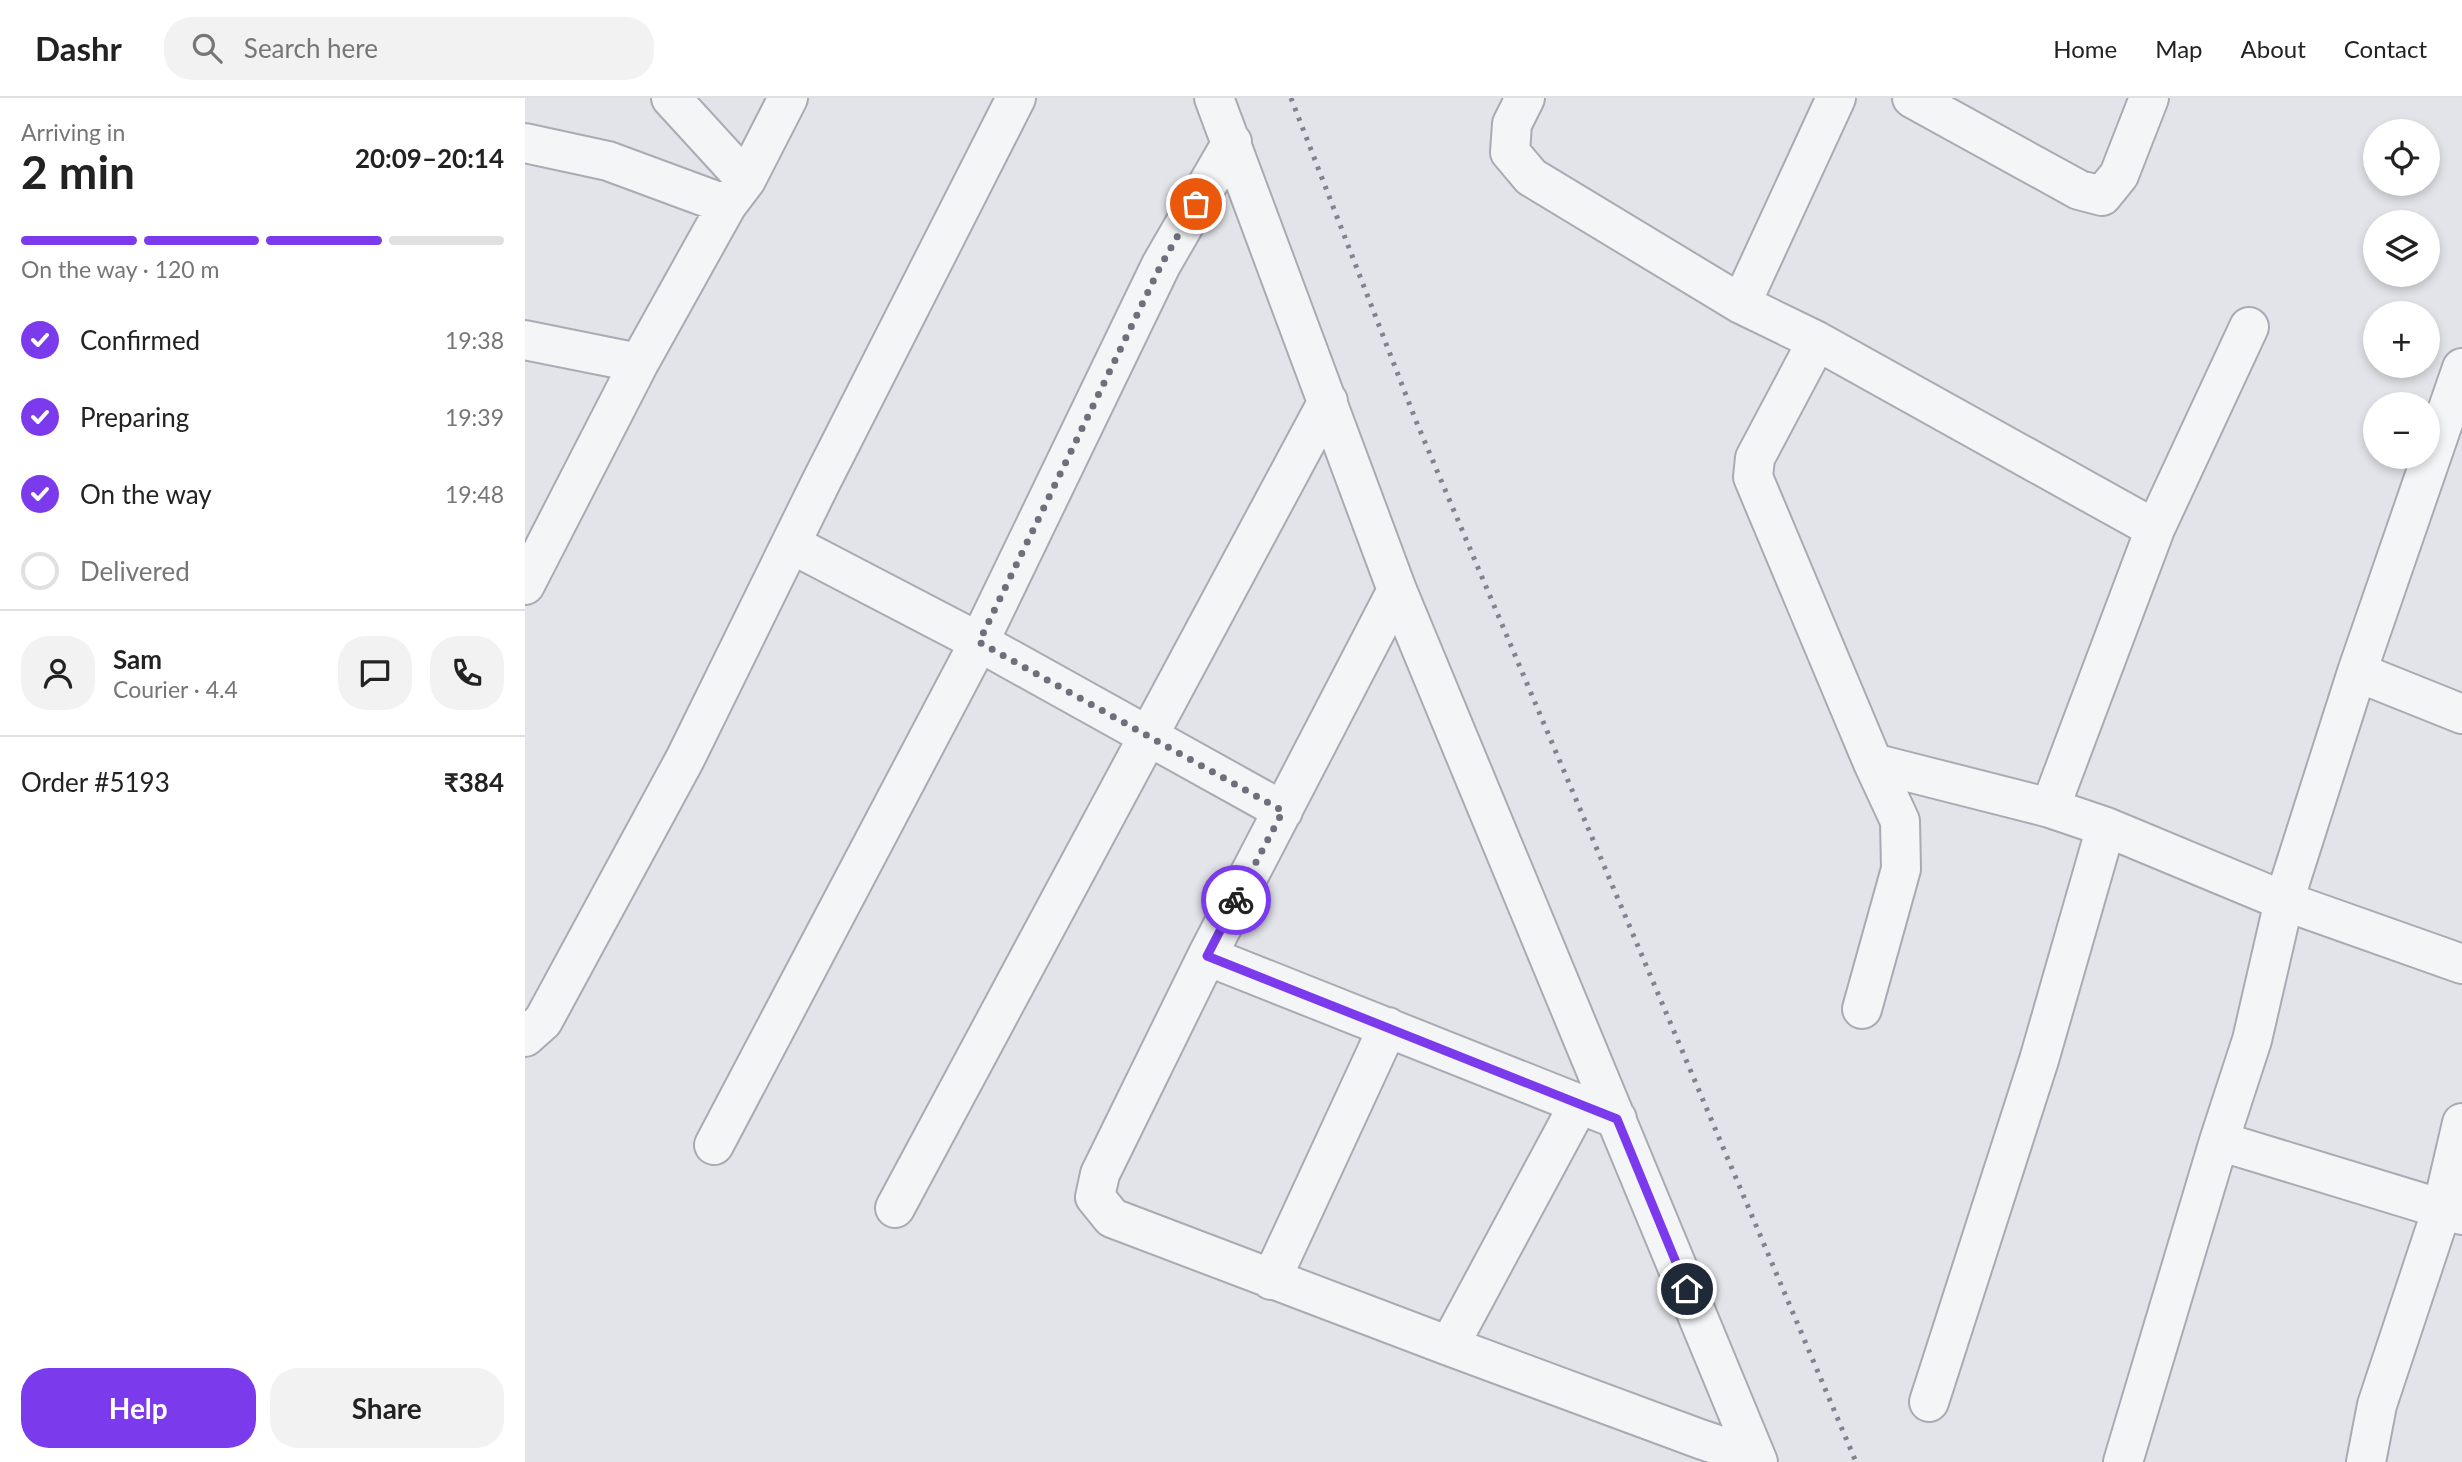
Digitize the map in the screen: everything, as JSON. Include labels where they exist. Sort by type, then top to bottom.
[{"type":"street","points":[[671,98],[737,192]]},
{"type":"street","points":[[527,577],[639,363],[788,98]]},
{"type":"street","points":[[525,1038],[543,1021],[685,759],[1016,98]]},
{"type":"street","points":[[1214,98],[1397,590],[1757,1460]]},
{"type":"street","points":[[1525,98],[1512,124],[1510,152],[1531,177],[1741,304],[1817,341],[2155,529]]},
{"type":"street","points":[[1741,304],[1836,98]]},
{"type":"street","points":[[1912,98],[2079,190],[2102,196],[2119,176],[2149,98]]},
{"type":"street","points":[[713,1145],[979,642],[1161,265],[1232,142]]},
{"type":"street","points":[[525,143],[737,192]]},
{"type":"street","points":[[2050,808],[2155,529],[2249,327]]},
{"type":"street","points":[[525,340],[639,363]]},
{"type":"street","points":[[1817,341],[1755,458],[1753,477],[1900,821],[1901,869],[1862,1009]]},
{"type":"street","points":[[2123,1462],[2252,1040],[2284,901],[2357,672],[2462,368]]},
{"type":"street","points":[[895,1208],[1328,401]]},
{"type":"street","points":[[791,544],[979,642],[1283,811]]},
{"type":"street","points":[[1397,590],[1207,956],[1100,1174],[1095,1196],[1112,1218],[1271,1280],[1757,1460]]},
{"type":"street","points":[[2357,672],[2462,714]]},
{"type":"street","points":[[1873,763],[2050,808],[2106,827],[2284,901],[2462,964]]},
{"type":"street","points":[[1930,1402],[2035,1073],[2106,827]]},
{"type":"street","points":[[1207,956],[1617,1119]]},
{"type":"street","points":[[1271,1280],[1388,1027]]},
{"type":"street","points":[[1449,1346],[1579,1104]]},
{"type":"street","points":[[2366,1462],[2377,1405],[2452,1212],[2462,1123]]},
{"type":"street","points":[[2219,1141],[2452,1212]]},
{"type":"railway","points":[[1291,98],[1416,421],[1856,1462]]},
{"type":"way so far","points":[[1196,204],[1161,265],[979,642],[1283,811],[1236,900]]},
{"type":"route","points":[[1236,900],[1207,956],[1617,1119],[1687,1289]]}]
